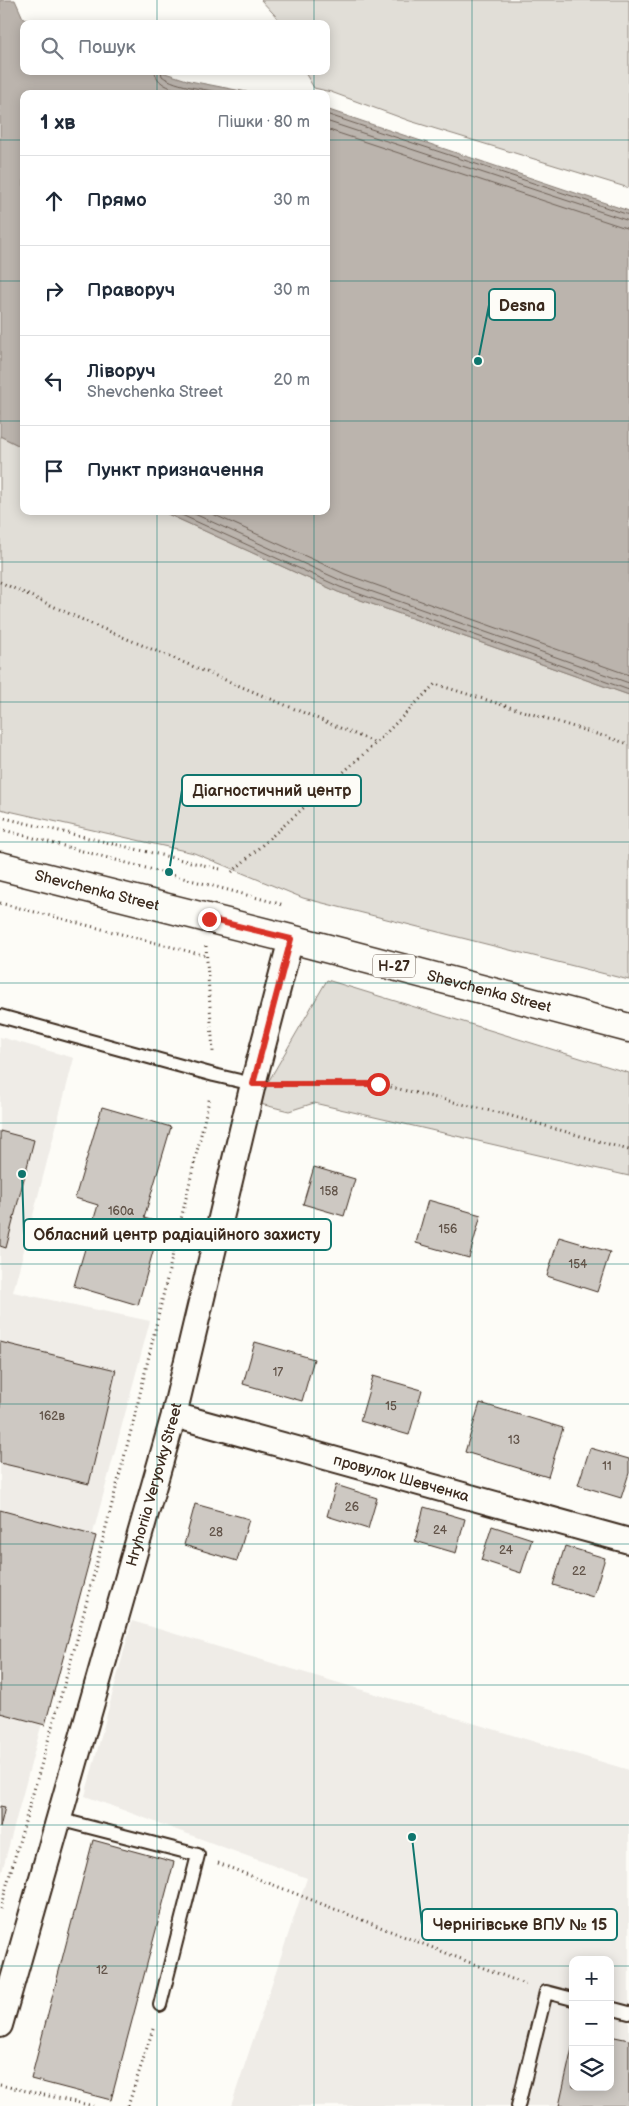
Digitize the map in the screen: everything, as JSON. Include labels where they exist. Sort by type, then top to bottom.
[{"type":"main road","name":"Shevchenka Street","points":[[0,866],[291,939],[629,1028]]},
{"type":"street","name":"Hryhoriia Veryovky Street","points":[[0,2025],[174,1415],[253,1084],[291,939]]},
{"type":"street","name":"провулок Шевченка","points":[[174,1415],[629,1541]]},
{"type":"lane","points":[[0,1016],[253,1084]]},
{"type":"lane","points":[[58,1819],[198,1855],[160,2006]]},
{"type":"lane","points":[[518,2106],[546,1992],[569,1998]]},
{"type":"lane","points":[[614,2009],[629,2013]]},
{"type":"path","points":[[0,582],[94,625],[376,743]]},
{"type":"path","points":[[232,872],[376,743],[436,684],[629,744]]},
{"type":"path","points":[[0,817],[220,869]]},
{"type":"path","points":[[0,903],[207,956]]},
{"type":"path","points":[[0,1909],[76,1642],[130,1434],[214,1075],[206,938]]},
{"type":"path","points":[[253,1084],[378,1084],[508,1115],[629,1150]]},
{"type":"path","points":[[198,1855],[546,1992]]},
{"type":"path","points":[[128,2106],[160,2006]]},
{"type":"path","points":[[0,2085],[93,2106]]},
{"type":"shaded area","points":[[261,0],[629,0],[629,188],[410,121],[330,92],[330,90],[314,88],[306,75],[330,75],[330,20],[279,20]]},
{"type":"shaded area","points":[[0,436],[20,446],[20,515],[170,515],[338,592],[629,695],[629,980],[303,898],[194,853],[0,809]]},
{"type":"shaded area","points":[[327,980],[629,1073],[629,1176],[314,1103],[289,1111],[256,1103]]},
{"type":"shaded area","points":[[0,1037],[74,1058],[13,1292],[150,1321],[0,1879]]},
{"type":"shaded area","points":[[132,1621],[629,1770],[629,2106],[231,2106],[307,1878],[85,1796]]},
{"type":"water","points":[[0,0],[15,0],[23,18],[27,20],[20,20],[20,75],[171,75],[190,81],[236,90],[20,90],[20,446],[0,436]]},
{"type":"water","points":[[330,110],[629,211],[629,695],[338,592],[170,515],[330,515]]},
{"type":"building","points":[[102,1107],[171,1127],[144,1218],[161,1223],[138,1305],[74,1286],[98,1205],[75,1198]]},
{"type":"building","points":[[0,1131],[34,1140],[6,1248],[0,1246]]},
{"type":"building","points":[[314,1167],[355,1179],[344,1216],[303,1204]]},
{"type":"building","points":[[428,1200],[481,1215],[469,1258],[416,1243]]},
{"type":"building","points":[[559,1237],[610,1252],[597,1292],[547,1276]]},
{"type":"building","points":[[0,1342],[116,1370],[89,1484],[0,1463]]},
{"type":"building","points":[[255,1342],[314,1359],[302,1401],[243,1384]]},
{"type":"building","points":[[373,1376],[422,1390],[409,1435],[360,1421]]},
{"type":"building","points":[[480,1403],[563,1428],[548,1477],[465,1452]]},
{"type":"building","points":[[590,1448],[629,1459],[629,1473],[621,1498],[578,1485]]},
{"type":"building","points":[[336,1485],[377,1498],[368,1529],[327,1516]]},
{"type":"building","points":[[195,1504],[249,1519],[237,1561],[184,1545]]},
{"type":"building","points":[[424,1507],[465,1519],[456,1553],[415,1541]]},
{"type":"building","points":[[0,1510],[96,1536],[45,1725],[0,1713]]},
{"type":"building","points":[[492,1526],[532,1539],[521,1573],[481,1560]]},
{"type":"building","points":[[565,1546],[605,1558],[593,1597],[553,1585]]},
{"type":"building","points":[[0,1806],[5,1807],[0,1828]]},
{"type":"building","points":[[93,1840],[174,1862],[111,2100],[31,2079]]},
{"type":"building","points":[[614,2037],[629,2040],[629,2106],[559,2106],[569,2062],[569,2091],[614,2091]]},
{"type":"place","name":"Desna","points":[[478,361]]},
{"type":"place","name":"Діагностичний центр","points":[[169,872]]},
{"type":"place","name":"Обласний центр радіаційного захисту","points":[[22,1174]]},
{"type":"place","name":"Чернігівське ВПУ № 15","points":[[412,1837]]},
{"type":"route","points":[[209,919],[291,939],[253,1084],[378,1084]]}]
